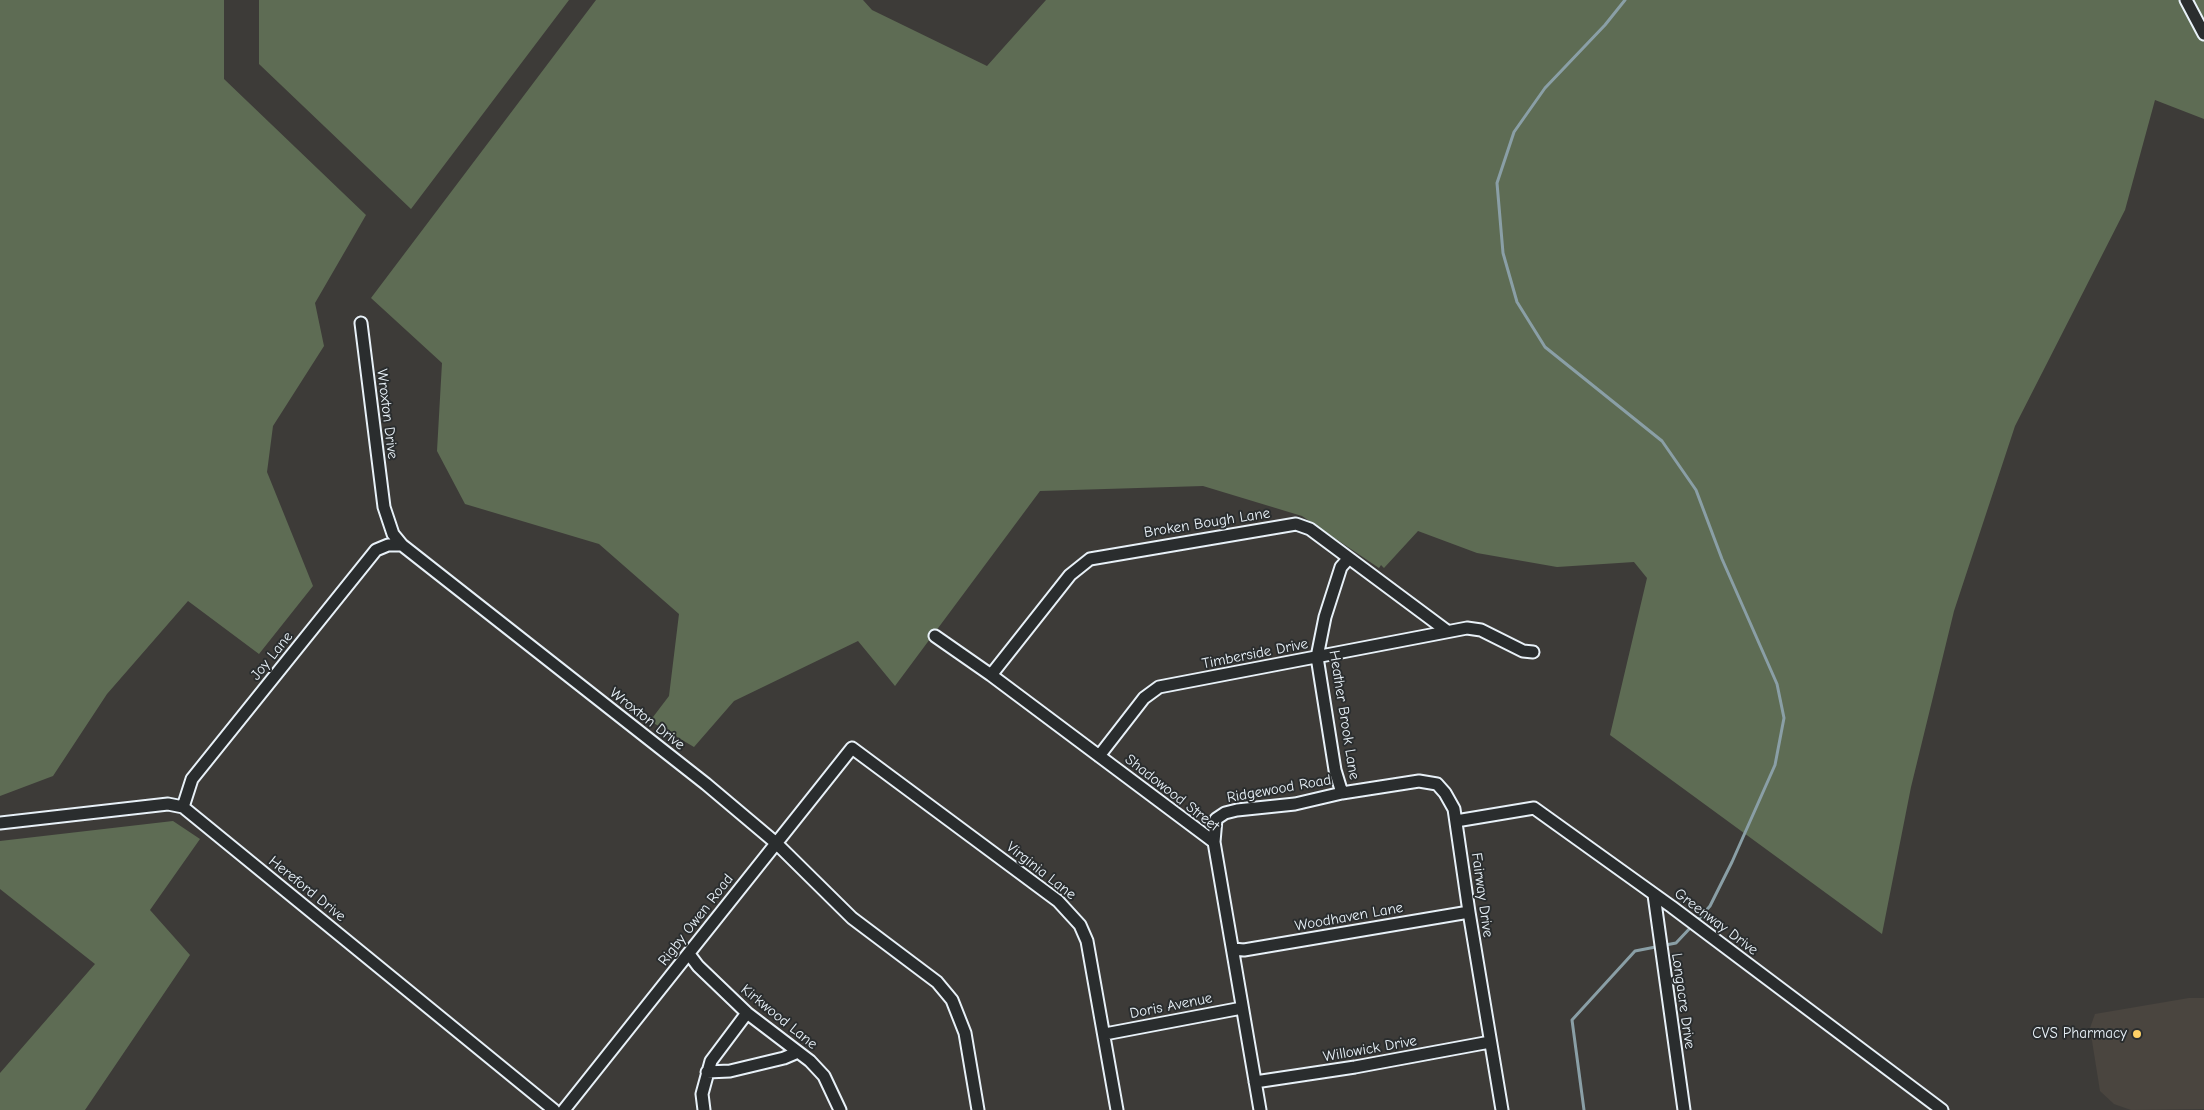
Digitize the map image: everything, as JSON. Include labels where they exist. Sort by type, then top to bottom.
[{"type":"street","points":[[2186,0],[2204,34]]},
{"type":"street","name":"Wroxton Drive","points":[[361,323],[384,507],[393,534],[402,545],[706,784],[776,843],[852,918],[937,982],[952,1000],[965,1033],[978,1110]]},
{"type":"street","name":"Broken Bough Lane","points":[[991,675],[1070,575],[1090,559],[1296,524],[1310,529],[1447,631]]},
{"type":"street","name":"Joy Lane","points":[[183,807],[192,779],[376,550],[388,545],[402,545]]},
{"type":"street","name":"Heather Brook Lane","points":[[1342,793],[1336,770],[1317,657],[1325,617],[1341,567],[1349,558]]},
{"type":"street","name":"Timberside Drive","points":[[1100,756],[1144,698],[1159,688],[1468,628],[1481,630],[1523,650],[1533,652]]},
{"type":"street","name":"Shadowood Street","points":[[935,636],[991,675],[1214,842],[1260,1110]]},
{"type":"street","name":"Rigby Owen Road","points":[[564,1110],[852,748]]},
{"type":"street","name":"Virginia Lane","points":[[852,748],[1070,912],[1080,925],[1088,940],[1117,1110]]},
{"type":"street","name":"Fairway Drive","points":[[1342,793],[1419,781],[1437,784],[1445,793],[1454,809],[1502,1110]]},
{"type":"street","name":"Ridgewood Road","points":[[1214,842],[1216,819],[1225,813],[1295,804],[1342,793]]},
{"type":"street","points":[[0,823],[168,804],[183,807]]},
{"type":"street","name":"Hereford Drive","points":[[183,807],[554,1110]]},
{"type":"street","name":"Greenway Drive","points":[[1456,821],[1534,808],[1672,907],[1942,1110]]},
{"type":"street","name":"Longacre Drive","points":[[1654,895],[1684,1110]]},
{"type":"street","name":"Woodhaven Lane","points":[[1233,949],[1244,950],[1469,912]]},
{"type":"street","name":"Kirkwood Lane","points":[[689,954],[698,966],[747,1013],[798,1052],[824,1076],[840,1110]]},
{"type":"street","name":"Doris Avenue","points":[[1104,1034],[1242,1008]]},
{"type":"street","points":[[704,1110],[702,1094],[711,1061],[747,1013]]},
{"type":"street","name":"Willowick Drive","points":[[1256,1082],[1355,1067],[1490,1042]]},
{"type":"street","points":[[707,1072],[730,1071],[784,1058],[798,1052]]},
{"type":"shaded area","points":[[2189,998],[2204,998],[2204,1109],[2131,1110],[2114,1104],[2100,1091],[2090,1028],[2095,1014]]},
{"type":"green space","points":[[0,0],[224,0],[224,79],[366,215],[315,303],[324,346],[273,426],[267,472],[313,586],[259,654],[188,601],[107,694],[53,776],[0,796]]},
{"type":"green space","points":[[259,0],[569,0],[411,209],[259,64]]},
{"type":"green space","points":[[596,0],[863,0],[872,10],[987,66],[1046,0],[2204,0],[2204,119],[2155,100],[2125,210],[2015,426],[1954,611],[1911,787],[1882,934],[1610,735],[1647,578],[1634,562],[1557,567],[1477,553],[1418,531],[1384,568],[1381,565],[1379,568],[1302,516],[1203,486],[1040,491],[895,686],[858,641],[734,701],[694,747],[650,721],[669,696],[679,614],[599,544],[465,504],[437,451],[442,363],[371,298]]},
{"type":"green space","points":[[173,821],[200,839],[150,910],[190,955],[85,1110],[0,1110],[0,1073],[95,964],[0,889],[0,841]]},
{"type":"waterway","points":[[1625,0],[1605,25],[1545,88],[1514,132],[1497,183],[1503,253],[1517,302],[1545,347],[1662,441],[1696,490],[1722,559],[1777,684],[1784,718],[1775,765],[1732,862],[1710,906],[1696,922]]},
{"type":"waterway","points":[[1584,1110],[1572,1020],[1635,951],[1676,943],[1692,926]]},
{"type":"place","name":"CVS Pharmacy","points":[[2137,1034]]}]
